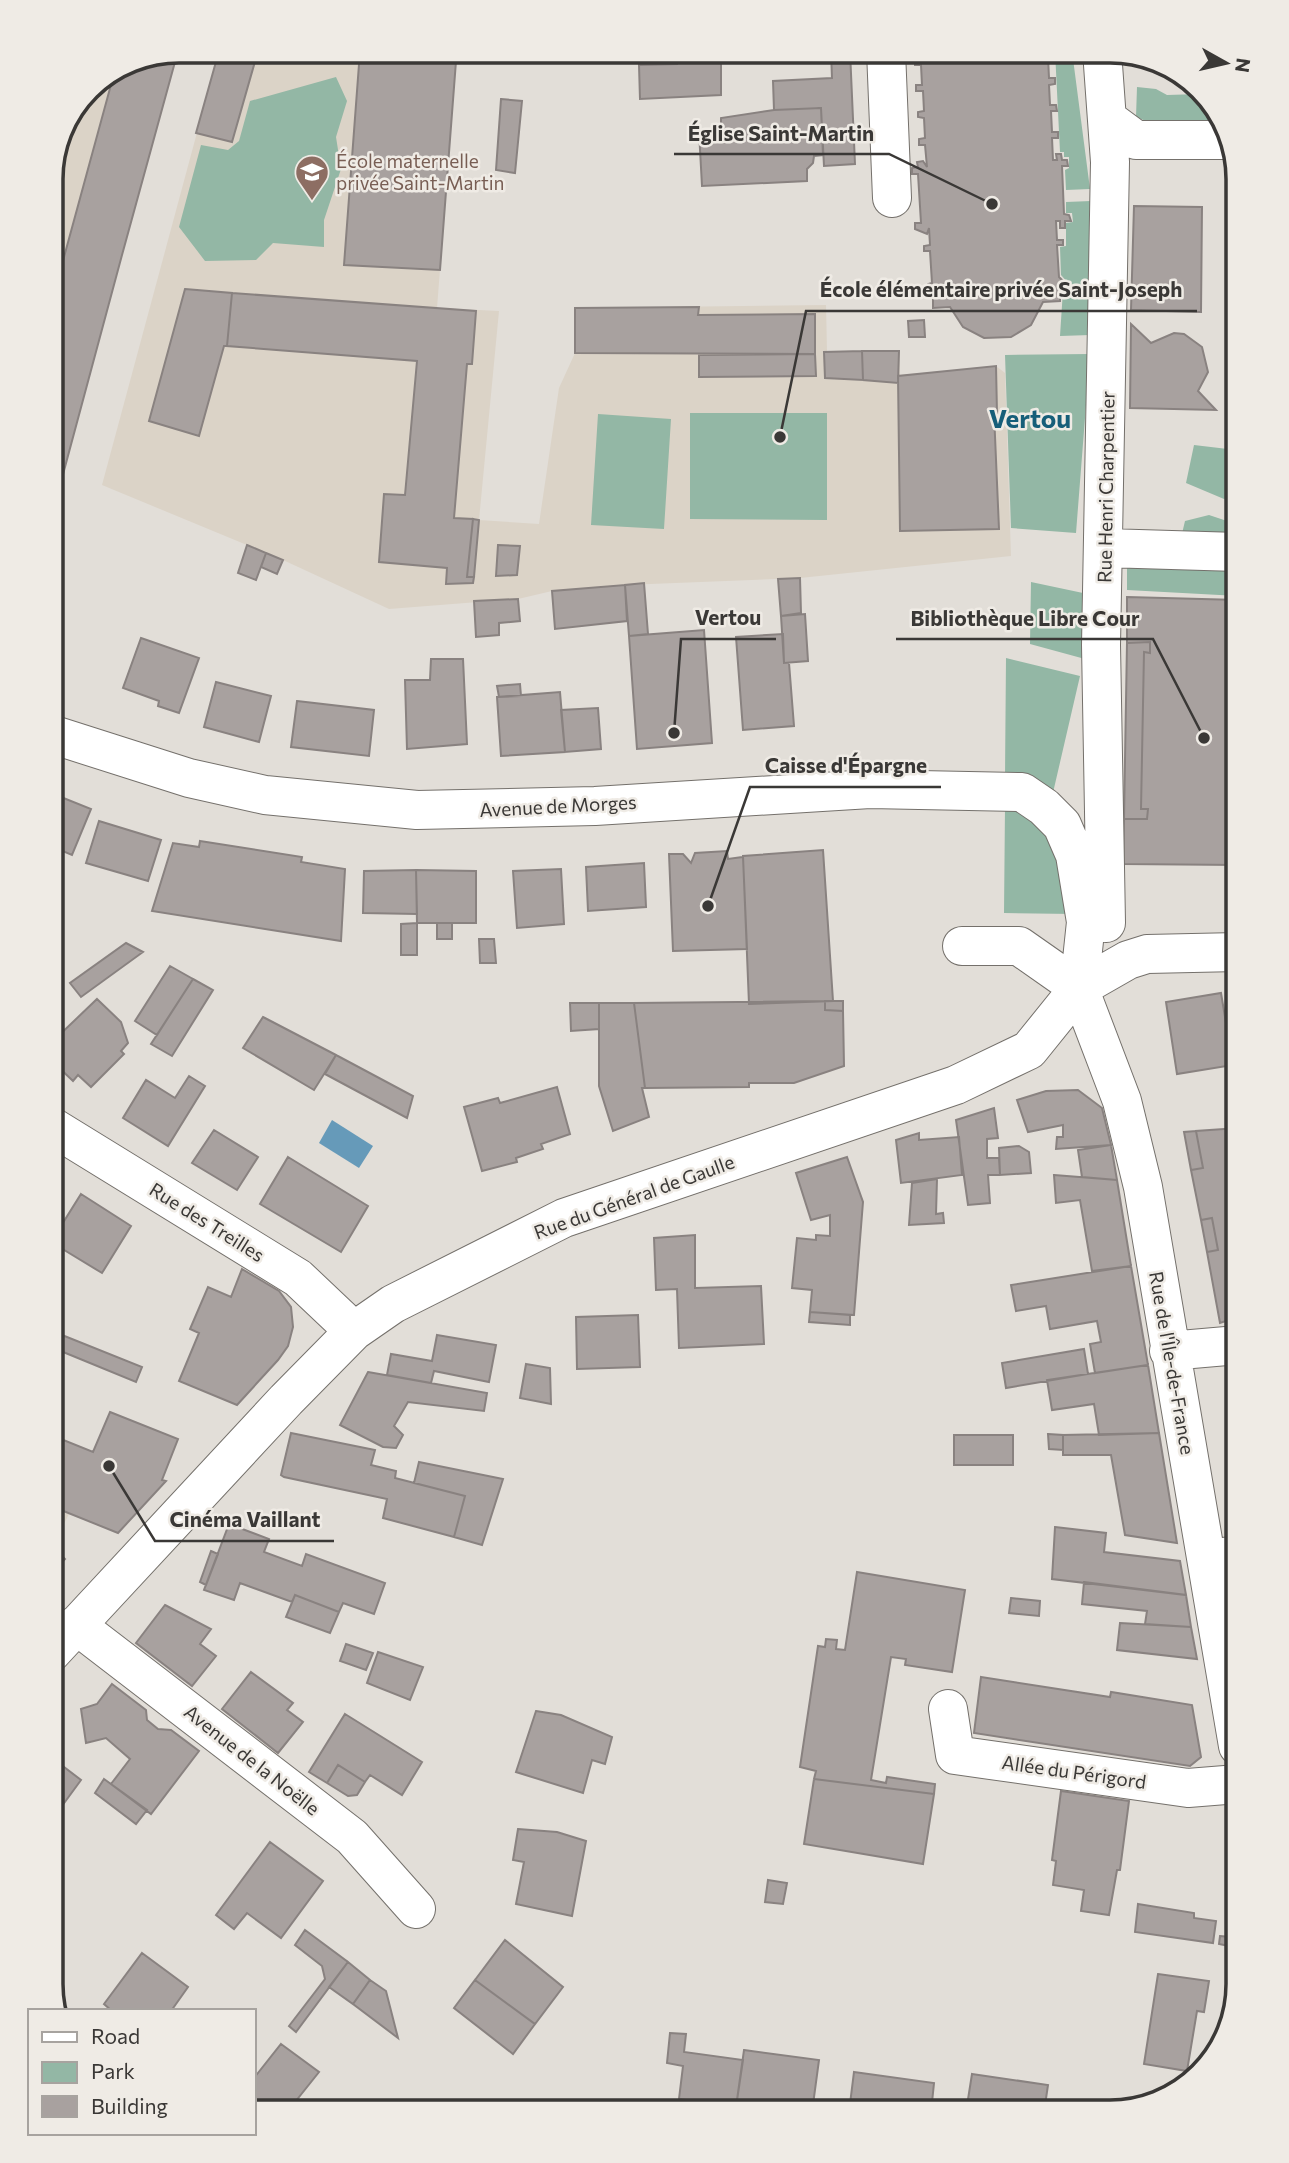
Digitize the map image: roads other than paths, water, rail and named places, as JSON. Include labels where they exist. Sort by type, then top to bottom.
[{"type":"street","points":[[886,63],[892,198]]},
{"type":"street","name":"Rue Henri Charpentier","points":[[1103,63],[1109,120],[1105,548],[1101,655],[1106,922]]},
{"type":"street","points":[[1109,120],[1136,140],[1219,140]]},
{"type":"street","points":[[1105,548],[1226,552]]},
{"type":"street","name":"Avenue de Morges","points":[[63,738],[189,778],[265,795],[334,804],[417,810],[582,806],[870,789],[1021,792],[1044,807],[1062,825],[1074,855],[1086,922],[1079,988]]},
{"type":"street","points":[[962,946],[1018,946],[1079,988],[1128,960],[1147,954],[1226,952]]},
{"type":"street","name":"Rue du Général de Gaulle","points":[[63,1640],[354,1331],[393,1304],[440,1278],[564,1219],[956,1085],[1028,1050],[1079,988]]},
{"type":"street","name":"Rue de l'Île-de-France","points":[[1079,988],[1122,1101],[1143,1187],[1169,1351],[1223,1557],[1226,1595]]},
{"type":"street","name":"Rue des Treilles","points":[[63,1133],[298,1279],[354,1331]]},
{"type":"street","points":[[1169,1351],[1226,1346]]},
{"type":"street","name":"Avenue de la Noëlle","points":[[76,1625],[352,1837],[416,1909]]},
{"type":"street","name":"Allée du Périgord","points":[[948,1709],[955,1755],[1188,1788],[1226,1785]]},
{"type":"water","points":[[332,1120],[373,1146],[359,1168],[319,1143]]},
{"type":"place","name":"École maternelle privée Saint-Martin","points":[[312,202]]},
{"type":"place","name":"Église Saint-Martin","points":[[992,204]]},
{"type":"place","name":"École élémentaire privée Saint-Joseph","points":[[780,437]]},
{"type":"place","name":"Vertou","points":[[674,733]]},
{"type":"place","name":"Bibliothèque Libre Cour","points":[[1204,738]]},
{"type":"place","name":"Caisse d'Épargne","points":[[708,906]]},
{"type":"place","name":"Cinéma Vaillant","points":[[109,1466]]},
{"type":"district","name":"Vertou","points":[[1030,419]]}]
